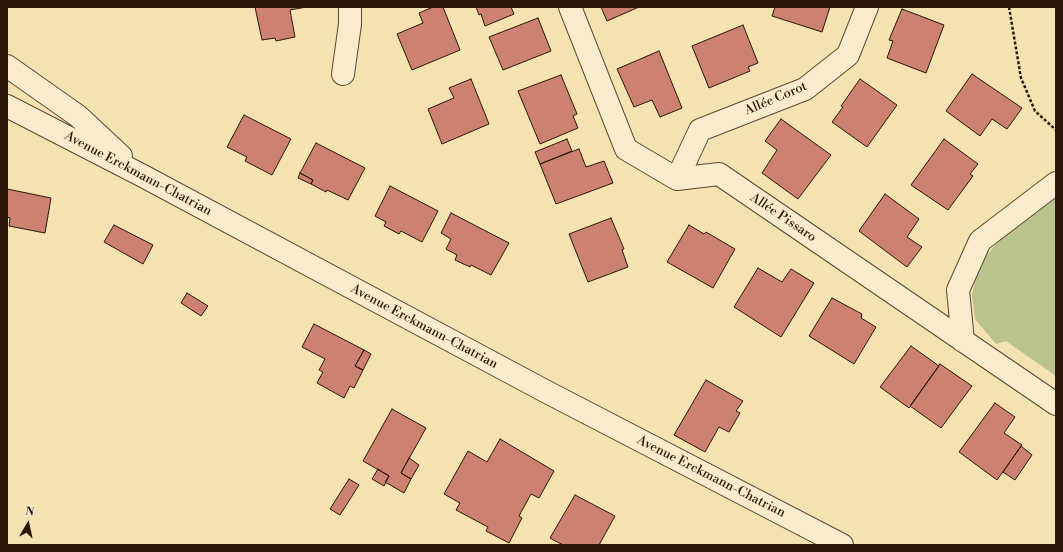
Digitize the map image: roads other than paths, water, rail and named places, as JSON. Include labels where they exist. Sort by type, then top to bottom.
[{"type":"street","points":[[343,74],[350,24],[350,7]]},
{"type":"street","points":[[570,7],[626,149],[677,179]]},
{"type":"street","name":"Allée Corot","points":[[677,179],[700,130],[806,89],[848,55],[867,7]]},
{"type":"street","points":[[7,66],[78,116],[143,176]]},
{"type":"street","name":"Avenue Erckmann-Chatrian","points":[[7,106],[143,176],[552,395],[842,545]]},
{"type":"street","name":"Allée Pissaro","points":[[677,179],[719,174],[1056,404]]},
{"type":"street","points":[[963,340],[958,290],[980,241],[1056,183]]}]
